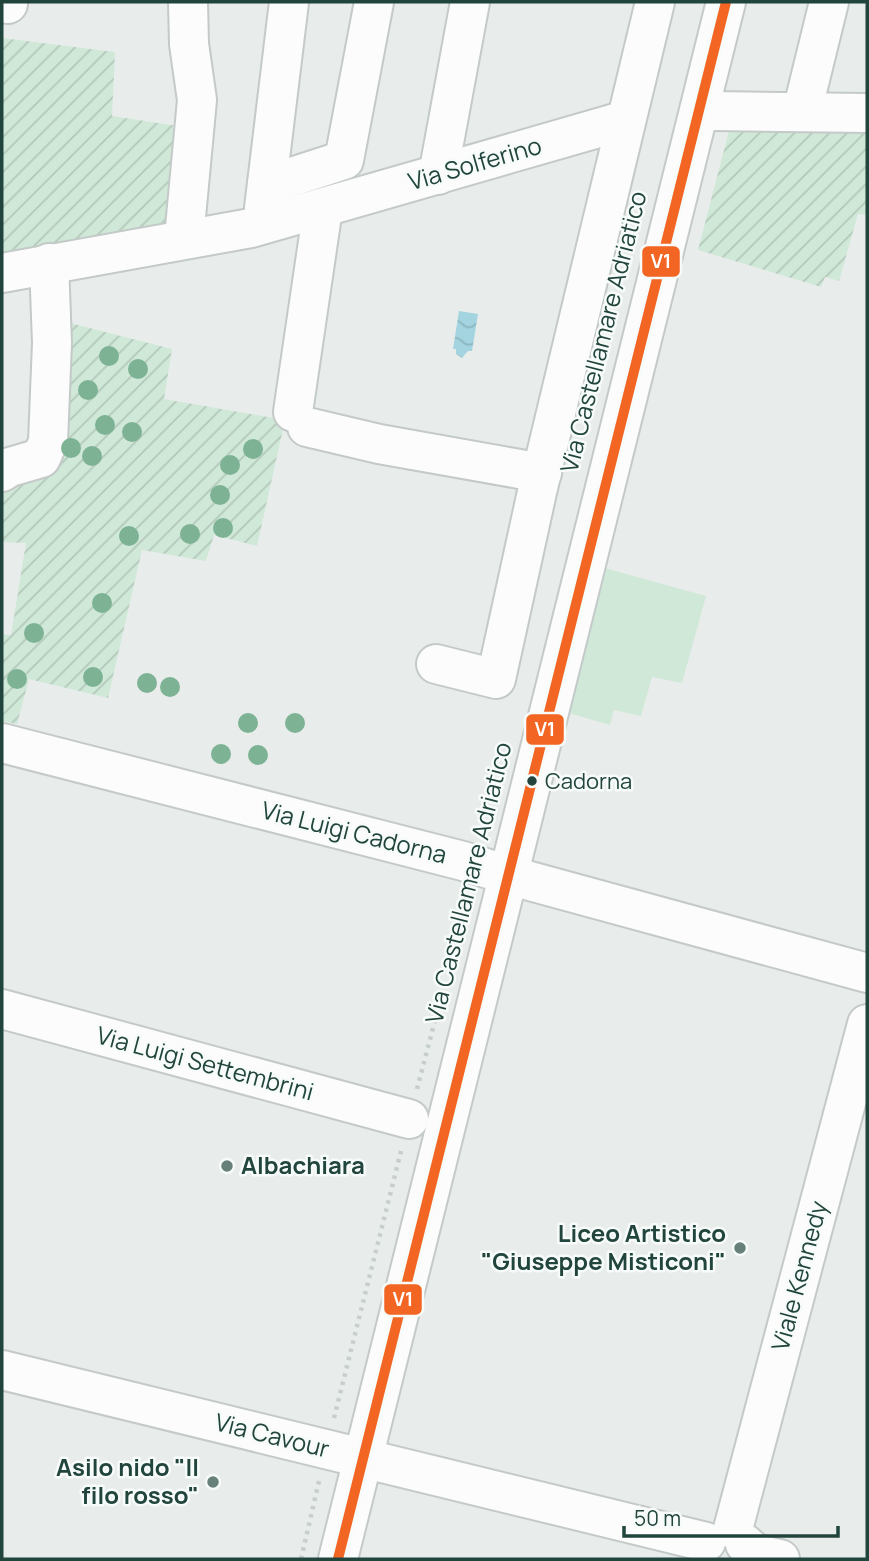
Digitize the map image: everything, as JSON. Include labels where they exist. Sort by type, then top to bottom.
[{"type":"street","points":[[2,3],[8,2]]},
{"type":"street","points":[[184,239],[197,100],[189,44],[188,2]]},
{"type":"street","points":[[264,224],[289,2]]},
{"type":"street","points":[[267,185],[344,160],[374,2]]},
{"type":"street","points":[[438,175],[470,2]]},
{"type":"street","points":[[436,664],[496,679],[539,482],[655,2]]},
{"type":"street","name":"Via Castellamare Adriatico","points":[[338,1559],[726,2]]},
{"type":"street","points":[[802,112],[828,2]]},
{"type":"street","points":[[714,111],[867,113]]},
{"type":"street","name":"Via Solferino","points":[[2,273],[264,224],[626,120]]},
{"type":"street","points":[[323,208],[300,419],[379,444],[539,482]]},
{"type":"street","points":[[2,472],[41,458],[48,442],[52,344],[49,263]]},
{"type":"street","points":[[475,480],[539,482]]},
{"type":"street","name":"Via Luigi Cadorna","points":[[2,743],[463,860],[508,875],[867,973]]},
{"type":"street","name":"Via Luigi Settembrini","points":[[2,1009],[409,1119]]},
{"type":"street","name":"Viale Kennedy","points":[[727,1547],[867,1024]]},
{"type":"street","name":"Via Cavour","points":[[2,1370],[780,1559]]},
{"type":"path","name":"Via Castellamare Adriatico","points":[[301,1559],[326,1449],[440,998]]},
{"type":"green space","points":[[2,38],[115,52],[112,116],[178,126],[168,235],[2,260]]},
{"type":"green space","points":[[730,127],[867,132],[867,215],[858,214],[839,281],[825,277],[821,287],[698,250]]},
{"type":"green space","points":[[62,321],[172,349],[164,399],[285,420],[257,546],[214,535],[206,561],[142,550],[108,698],[29,679],[17,724],[2,721],[2,634],[11,635],[26,543],[2,542],[2,485],[33,469]]},
{"type":"green space","points":[[601,567],[706,596],[682,683],[652,677],[641,716],[614,710],[610,725],[565,712]]},
{"type":"water","points":[[459,311],[478,314],[472,351],[468,351],[462,358],[456,354],[456,349],[453,349]]},
{"type":"transit line","name":"V1","points":[[338,1559],[726,2]]},
{"type":"place","name":"Cadorna","points":[[532,781]]},
{"type":"place","name":"Albachiara","points":[[227,1166]]},
{"type":"place","name":"Liceo Artistico \"Giuseppe Misticoni\"","points":[[740,1248]]},
{"type":"place","name":"Asilo nido \"Il filo rosso\"","points":[[213,1482]]}]
